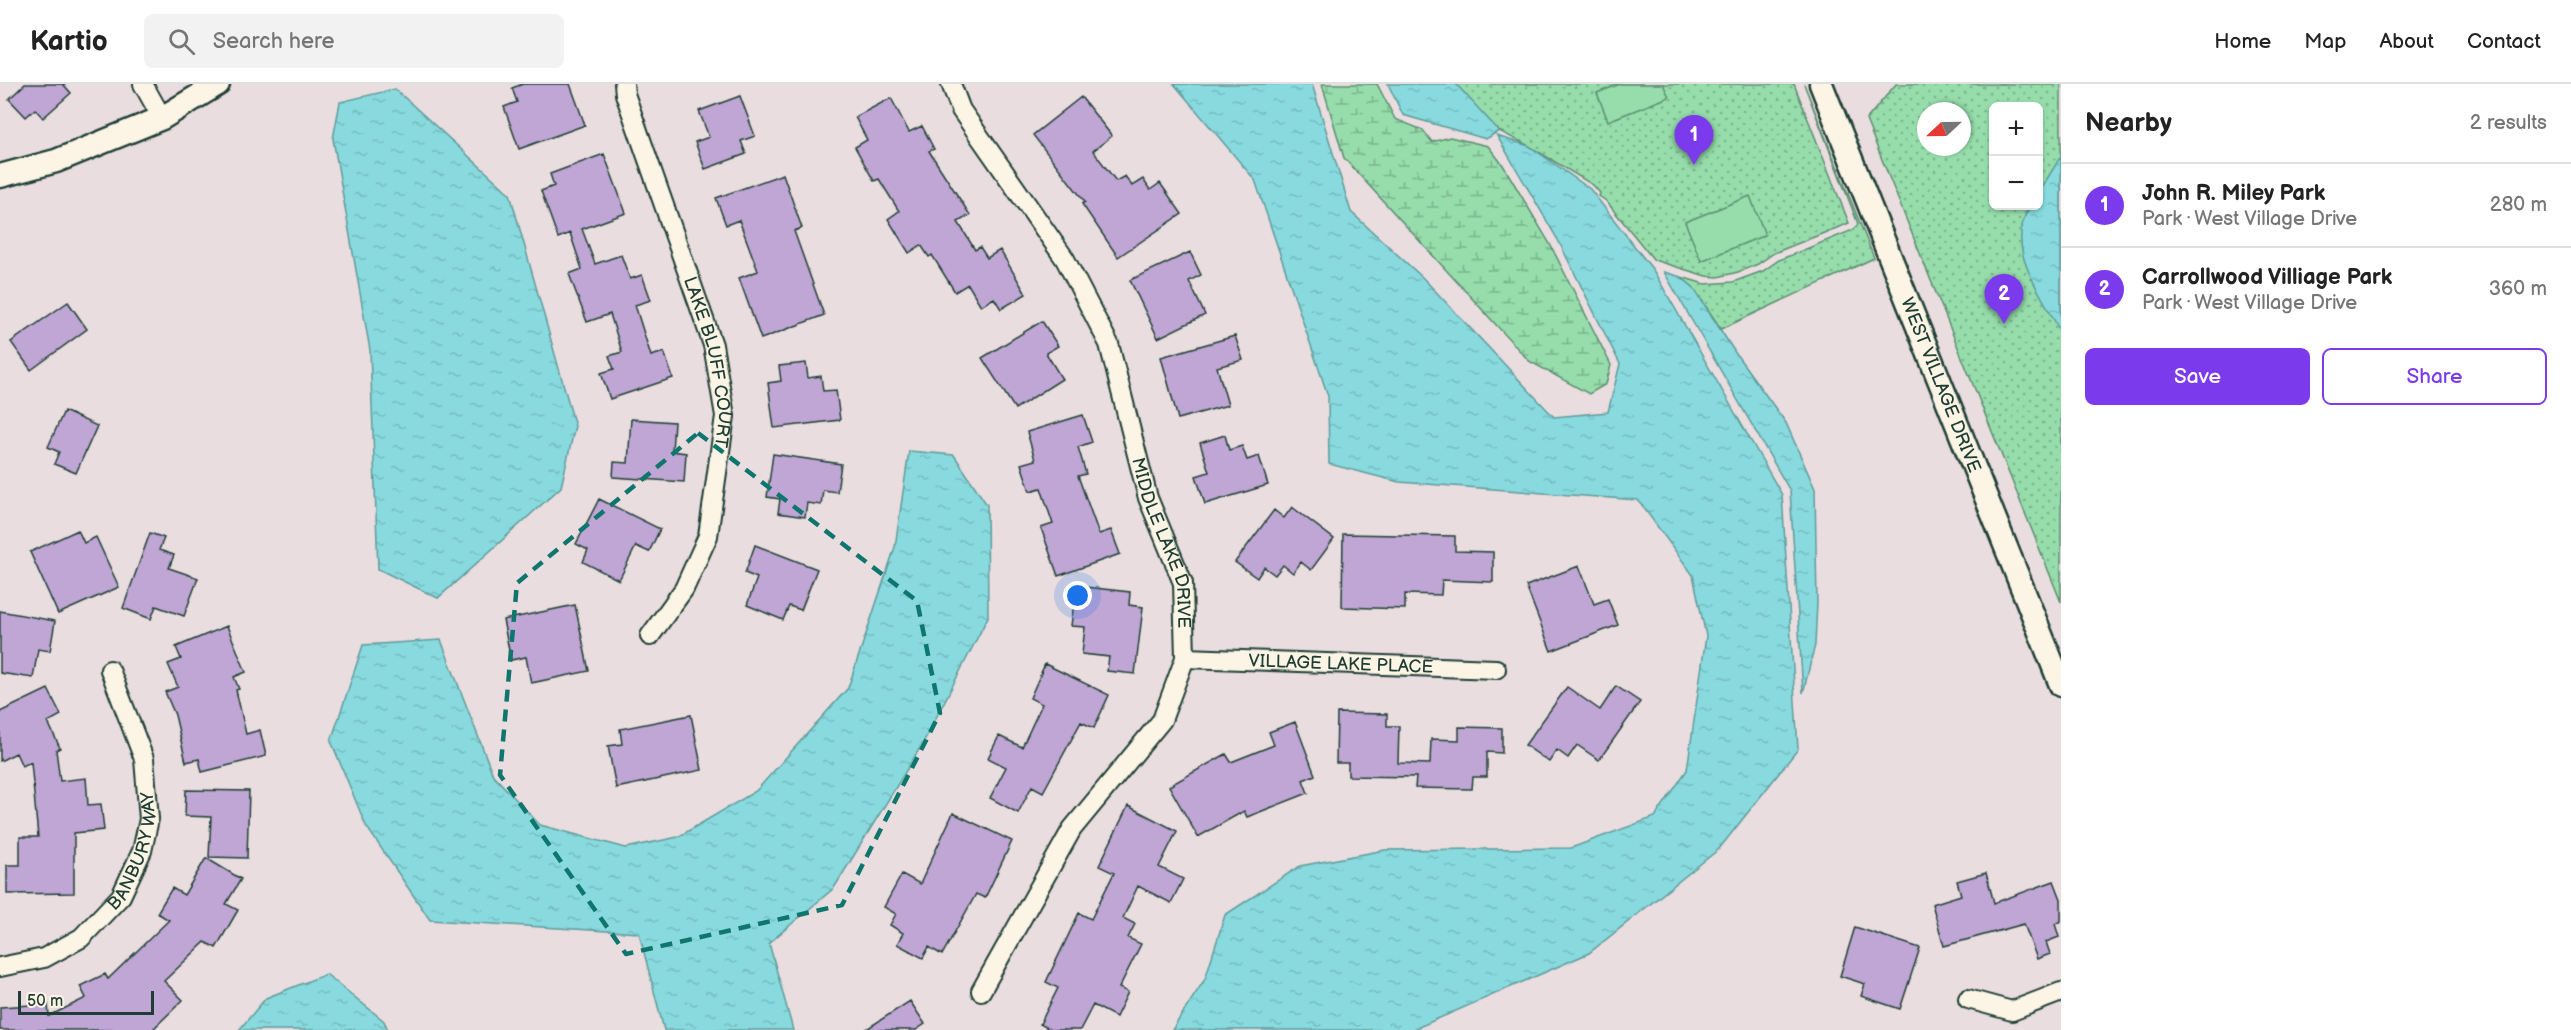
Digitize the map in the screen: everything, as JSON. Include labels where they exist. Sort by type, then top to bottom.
[{"type":"street","points":[[143,84],[162,118]]},
{"type":"street","points":[[0,176],[56,161],[162,118],[218,84]]},
{"type":"street","name":"LAKE BLUFF COURT","points":[[624,84],[625,94],[713,345],[725,416],[708,536],[684,589],[650,636]]},
{"type":"street","name":"MIDDLE LAKE DRIVE","points":[[951,84],[961,110],[1065,259],[1109,345],[1148,498],[1183,583],[1185,658],[1162,720],[1072,829],[981,991]]},
{"type":"street","name":"WEST VILLAGE DRIVE","points":[[1821,84],[2061,685]]},
{"type":"street","name":"VILLAGE LAKE PLACE","points":[[1185,658],[1496,669]]},
{"type":"street","name":"BANBURY WAY","points":[[0,966],[44,958],[81,938],[121,896],[142,851],[149,819],[144,759],[110,670]]},
{"type":"street","points":[[1968,999],[2012,1011],[2061,992]]},
{"type":"highlighted area","points":[[698,433],[917,601],[940,713],[842,905],[626,954],[500,775],[517,583]]},
{"type":"green space","points":[[1322,84],[1377,84],[1395,119],[1423,130],[1432,142],[1450,137],[1488,146],[1503,165],[1550,244],[1611,365],[1606,384],[1589,394],[1529,361],[1344,158]]},
{"type":"green space","points":[[1455,84],[1794,84],[1849,223],[1774,253],[1758,264],[1718,277],[1706,276],[1654,260],[1606,201],[1599,196],[1600,193],[1593,185],[1529,146],[1499,131]]},
{"type":"green space","points":[[1620,84],[1663,84],[1669,97],[1608,121],[1597,93]]},
{"type":"green space","points":[[1804,84],[1874,258],[1721,329],[1693,287],[1681,277],[1705,284],[1733,282],[1763,271],[1779,260],[1853,230],[1858,224]]},
{"type":"green space","points":[[1896,84],[2061,84],[2061,602],[1866,120]]},
{"type":"green space","points":[[1750,196],[1765,235],[1701,261],[1685,222]]},
{"type":"water","points":[[1174,84],[1312,84],[1351,212],[1423,278],[1554,417],[1608,412],[1620,364],[1558,240],[1497,136],[1529,146],[1590,189],[1653,270],[1782,495],[1798,749],[1719,849],[1589,953],[1412,1030],[1172,1030],[1205,979],[1225,915],[1300,866],[1385,850],[1571,848],[1655,817],[1687,770],[1706,636],[1693,575],[1638,500],[1399,482],[1329,464],[1328,396],[1255,180]]},
{"type":"water","points":[[1388,84],[1456,84],[1499,131],[1486,139],[1403,115]]},
{"type":"water","points":[[395,89],[510,194],[575,426],[561,487],[438,598],[378,569],[370,350],[333,139],[340,102]]},
{"type":"water","points":[[2061,156],[2061,334],[2029,272],[2023,255],[2021,239],[2023,223],[2028,210],[2043,210],[2043,185]]},
{"type":"water","points":[[1664,272],[1681,277],[1693,287],[1736,354],[1786,423],[1815,489],[1817,603],[1815,645],[1803,693],[1790,491]]},
{"type":"water","points":[[909,451],[954,455],[987,505],[988,617],[923,743],[834,888],[769,943],[793,1030],[664,1030],[639,933],[430,920],[366,826],[331,741],[363,645],[441,640],[493,775],[540,825],[626,848],[678,837],[756,791],[848,688],[895,547]]},
{"type":"water","points":[[326,974],[384,1021],[388,1030],[239,1030],[266,998]]},
{"type":"building","points":[[25,84],[63,84],[71,93],[43,118],[35,109],[26,117],[9,99]]},
{"type":"building","points":[[523,84],[570,84],[585,125],[519,149],[504,107],[517,102],[512,88]]},
{"type":"building","points":[[740,96],[755,136],[741,141],[746,154],[705,169],[695,142],[709,137],[699,111]]},
{"type":"building","points":[[1081,97],[1112,136],[1093,151],[1116,181],[1125,176],[1132,186],[1143,179],[1150,190],[1160,183],[1182,214],[1118,257],[1082,204],[1085,202],[1033,135]]},
{"type":"building","points":[[891,98],[909,132],[922,126],[934,149],[929,151],[970,215],[958,222],[975,250],[980,247],[987,258],[1000,250],[1026,294],[1001,309],[994,298],[981,306],[968,284],[955,292],[932,255],[929,257],[921,245],[909,253],[888,219],[899,211],[879,179],[874,181],[855,147],[867,140],[855,117]]},
{"type":"building","points":[[604,154],[626,213],[582,229],[595,264],[621,255],[630,279],[642,275],[651,300],[635,305],[651,356],[664,352],[673,378],[610,399],[601,373],[614,369],[609,356],[622,352],[610,314],[587,322],[569,274],[582,269],[570,233],[558,238],[541,191],[554,186],[550,174]]},
{"type":"building","points":[[783,174],[802,228],[794,231],[824,315],[761,339],[739,278],[758,271],[739,220],[726,225],[716,198]]},
{"type":"building","points":[[1190,252],[1201,275],[1189,281],[1205,315],[1158,338],[1130,280]]},
{"type":"building","points":[[68,302],[87,329],[31,370],[11,342]]},
{"type":"building","points":[[1042,321],[1058,346],[1046,353],[1062,379],[1015,409],[982,358]]},
{"type":"building","points":[[1235,336],[1243,360],[1217,367],[1228,405],[1178,419],[1161,357]]},
{"type":"building","points":[[806,363],[808,378],[821,376],[823,391],[836,390],[840,420],[774,428],[768,383],[781,381],[779,366]]},
{"type":"building","points":[[64,411],[97,426],[76,473],[54,464],[59,452],[48,447]]},
{"type":"building","points":[[1083,415],[1092,442],[1078,447],[1086,474],[1078,476],[1099,534],[1111,530],[1120,554],[1058,576],[1041,528],[1053,524],[1041,488],[1030,491],[1021,464],[1035,460],[1027,432]]},
{"type":"building","points":[[631,419],[674,422],[672,451],[686,453],[684,482],[613,477],[614,462],[628,463]]},
{"type":"building","points":[[1225,435],[1229,450],[1242,446],[1247,460],[1259,456],[1268,485],[1205,504],[1196,476],[1209,472],[1200,443]]},
{"type":"building","points":[[773,454],[841,464],[837,492],[823,490],[821,505],[807,503],[805,517],[778,513],[780,499],[767,497]]},
{"type":"building","points":[[599,499],[660,529],[649,552],[636,546],[619,580],[583,562],[588,550],[576,544]]},
{"type":"building","points":[[1292,507],[1334,539],[1311,570],[1301,562],[1293,573],[1283,565],[1275,575],[1264,567],[1257,578],[1235,562],[1274,510],[1284,518]]},
{"type":"building","points":[[78,530],[84,543],[96,537],[119,587],[58,614],[30,552]]},
{"type":"building","points":[[150,533],[164,538],[159,550],[174,555],[169,568],[198,578],[184,616],[156,606],[151,619],[123,608]]},
{"type":"building","points":[[1343,534],[1455,536],[1455,551],[1493,552],[1493,582],[1442,580],[1441,595],[1405,594],[1405,609],[1342,607]]},
{"type":"building","points":[[755,545],[817,569],[801,610],[789,606],[783,620],[747,605],[757,578],[745,573]]},
{"type":"building","points":[[1579,566],[1594,604],[1608,599],[1618,625],[1551,651],[1526,586]]},
{"type":"building","points":[[1076,586],[1130,592],[1129,605],[1143,607],[1135,674],[1107,671],[1109,657],[1082,654],[1085,627],[1071,626]]},
{"type":"building","points":[[575,605],[589,671],[531,683],[526,657],[511,660],[503,620]]},
{"type":"building","points":[[0,611],[55,621],[50,651],[38,649],[33,678],[0,673]]},
{"type":"building","points":[[227,626],[246,672],[234,677],[239,689],[236,690],[246,734],[260,730],[266,756],[202,772],[199,759],[186,762],[175,715],[165,692],[178,687],[168,664],[181,659],[176,647]]},
{"type":"building","points":[[1045,664],[1109,695],[1094,728],[1081,722],[1043,792],[1032,786],[1018,813],[990,798],[1006,767],[988,758],[999,736],[1022,747],[1042,704],[1030,698]]},
{"type":"building","points":[[1616,686],[1640,702],[1599,760],[1577,745],[1568,758],[1557,750],[1549,762],[1525,745],[1567,687],[1600,710]]},
{"type":"building","points":[[48,689],[61,715],[48,722],[60,748],[56,750],[60,781],[86,778],[88,805],[101,804],[104,830],[74,833],[74,893],[7,894],[7,865],[20,865],[20,837],[38,837],[31,762],[22,766],[16,753],[0,761],[0,712]]},
{"type":"building","points":[[1337,713],[1387,714],[1387,726],[1399,726],[1398,763],[1430,764],[1431,739],[1459,740],[1459,727],[1502,728],[1502,753],[1487,752],[1487,777],[1473,777],[1472,789],[1415,788],[1416,777],[1348,776],[1348,763],[1336,763]]},
{"type":"building","points":[[691,715],[702,770],[616,788],[608,746],[622,744],[620,729]]},
{"type":"building","points":[[1295,722],[1315,775],[1303,780],[1308,793],[1247,817],[1244,811],[1198,837],[1169,786],[1226,754],[1231,762],[1274,745],[1269,732]]},
{"type":"building","points":[[186,790],[249,791],[247,858],[209,857],[211,817],[185,816]]},
{"type":"building","points":[[1128,806],[1177,831],[1159,867],[1183,879],[1171,903],[1138,886],[1123,918],[1135,924],[1128,938],[1141,944],[1119,988],[1128,992],[1116,1017],[1093,1005],[1080,1030],[1051,1030],[1040,1024],[1058,988],[1046,982],[1079,913],[1091,919],[1114,873],[1099,866]]},
{"type":"building","points":[[953,813],[1012,841],[985,898],[976,894],[942,955],[929,947],[923,958],[897,944],[903,933],[890,925],[896,914],[884,907],[902,874],[920,884]]},
{"type":"building","points":[[206,858],[241,879],[226,904],[238,910],[216,948],[205,942],[164,981],[183,1000],[152,1030],[0,1030],[0,1007],[48,1004],[49,1016],[86,998],[80,986],[105,974],[108,979],[169,920],[157,913],[172,888],[184,895]]},
{"type":"building","points":[[1986,873],[1994,903],[2054,881],[2061,899],[2061,921],[2055,924],[2059,937],[2046,942],[2050,954],[2037,959],[2024,924],[1944,946],[1932,904],[1961,895],[1957,881]]},
{"type":"building","points":[[1855,927],[1920,948],[1900,1009],[1861,996],[1865,984],[1840,976]]},
{"type":"building","points":[[910,1001],[925,1024],[916,1030],[865,1030]]},
{"type":"place","name":"John R. Miley Park","points":[[1694,165]]},
{"type":"place","name":"Carrollwood Villiage Park","points":[[2004,324]]}]
